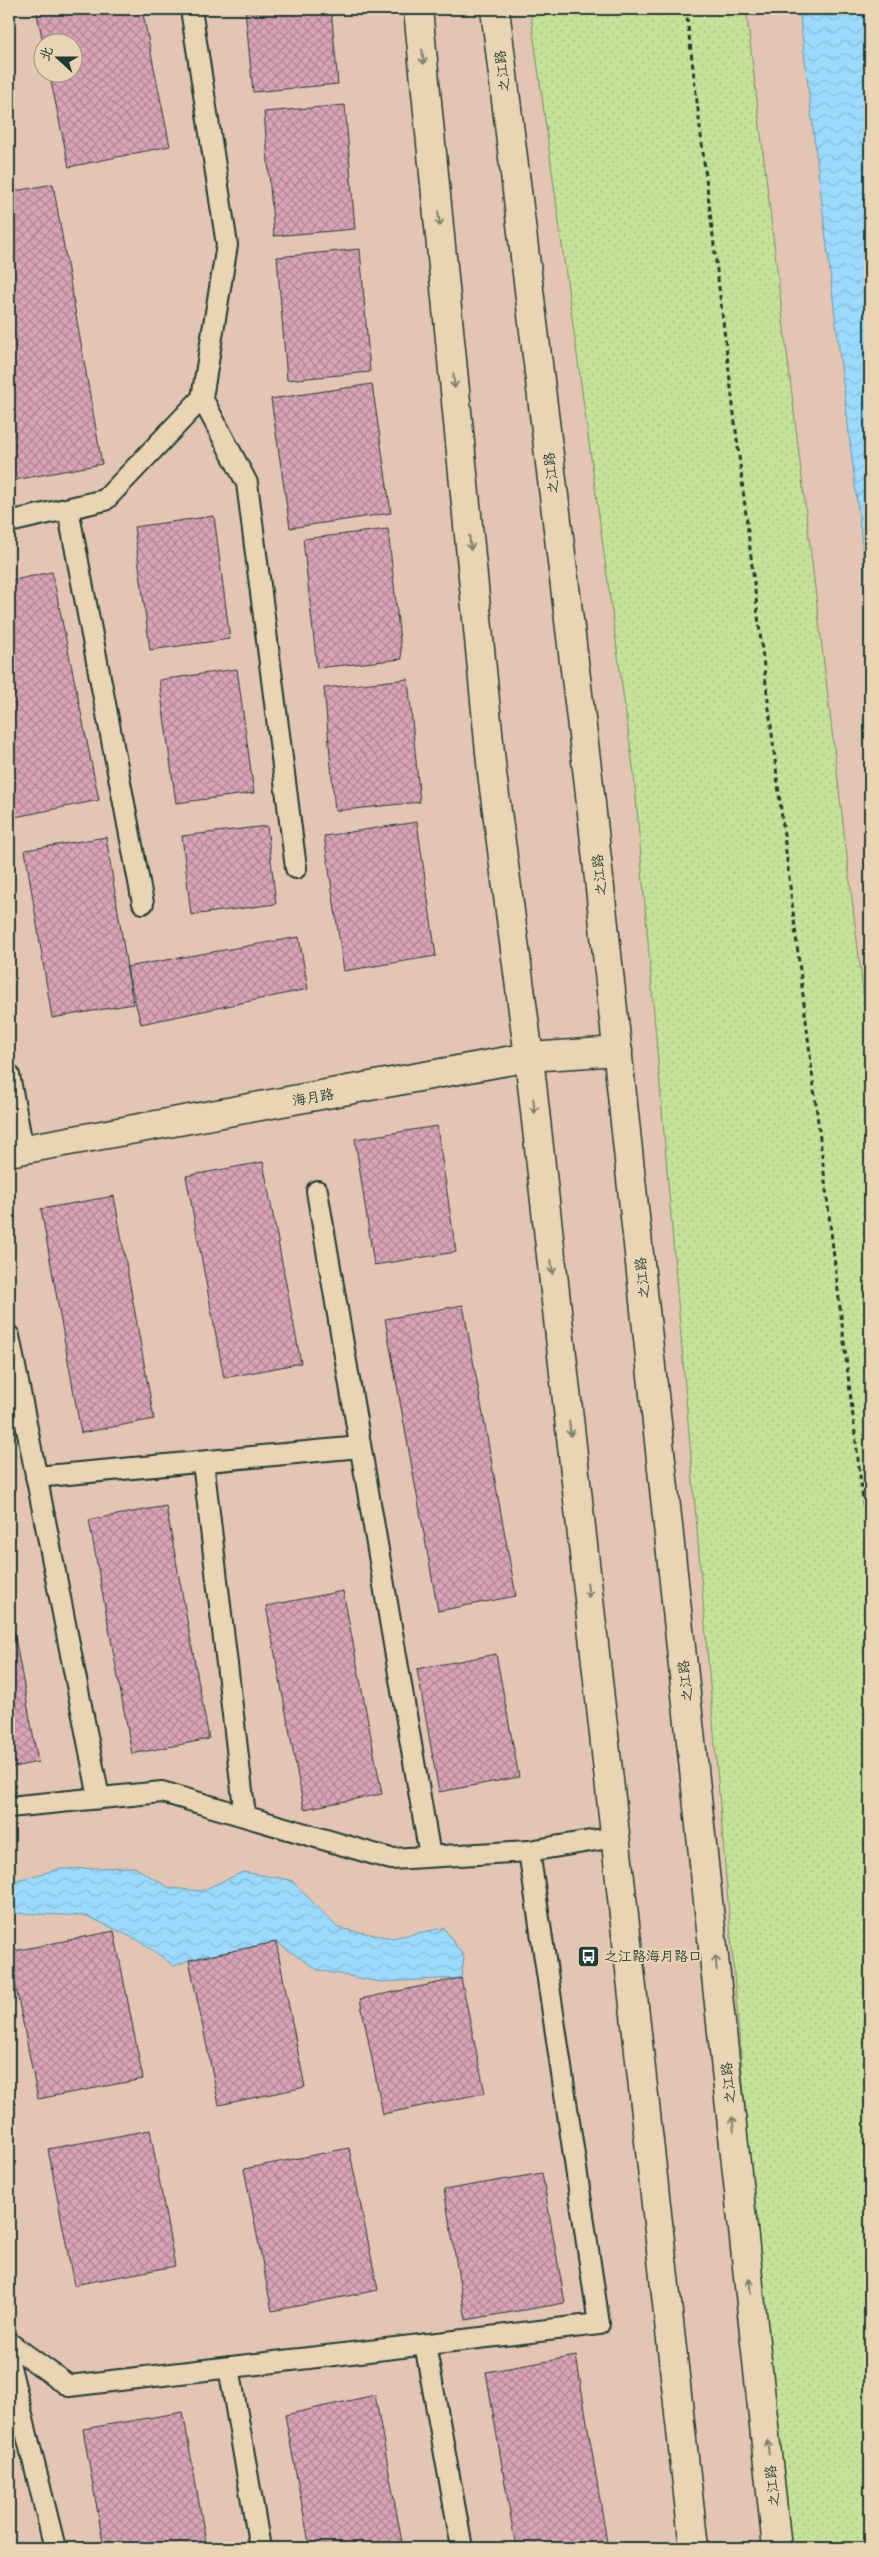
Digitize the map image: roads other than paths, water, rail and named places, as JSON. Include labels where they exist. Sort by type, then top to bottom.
[{"type":"main road","points":[[418,9],[492,774],[528,1057],[694,2548]]},
{"type":"main road","name":"之江路","points":[[495,9],[589,785],[777,2548]]},
{"type":"main road","name":"海月路","points":[[16,1151],[528,1057],[618,1052]]},
{"type":"lane","points":[[9,522],[105,500],[202,398],[227,245],[191,9]]},
{"type":"lane","points":[[202,398],[247,483],[296,868]]},
{"type":"lane","points":[[68,509],[143,903]]},
{"type":"lane","points":[[9,1075],[16,1151]]},
{"type":"lane","points":[[317,1191],[430,1856]]},
{"type":"lane","points":[[9,1336],[99,1798]]},
{"type":"lane","points":[[36,1477],[360,1447]]},
{"type":"lane","points":[[203,1462],[245,1816]]},
{"type":"lane","points":[[9,1807],[162,1792],[391,1858],[529,1851],[615,1837]]},
{"type":"lane","points":[[9,2343],[69,2386],[599,2324],[529,1851]]},
{"type":"lane","points":[[425,2344],[462,2548]]},
{"type":"lane","points":[[9,2363],[55,2548]]},
{"type":"lane","points":[[229,2367],[260,2548]]},
{"type":"water","points":[[799,9],[870,9],[870,612]]},
{"type":"water","points":[[134,1867],[170,1888],[201,1891],[243,1872],[291,1880],[338,1928],[391,1938],[444,1928],[464,1957],[461,1978],[380,1982],[318,1970],[276,1942],[189,1960],[174,1966],[140,1941],[87,1916],[11,1913],[9,1882],[60,1869]]},
{"type":"place","name":"之江路海月路口","points":[[588,1956]]}]
